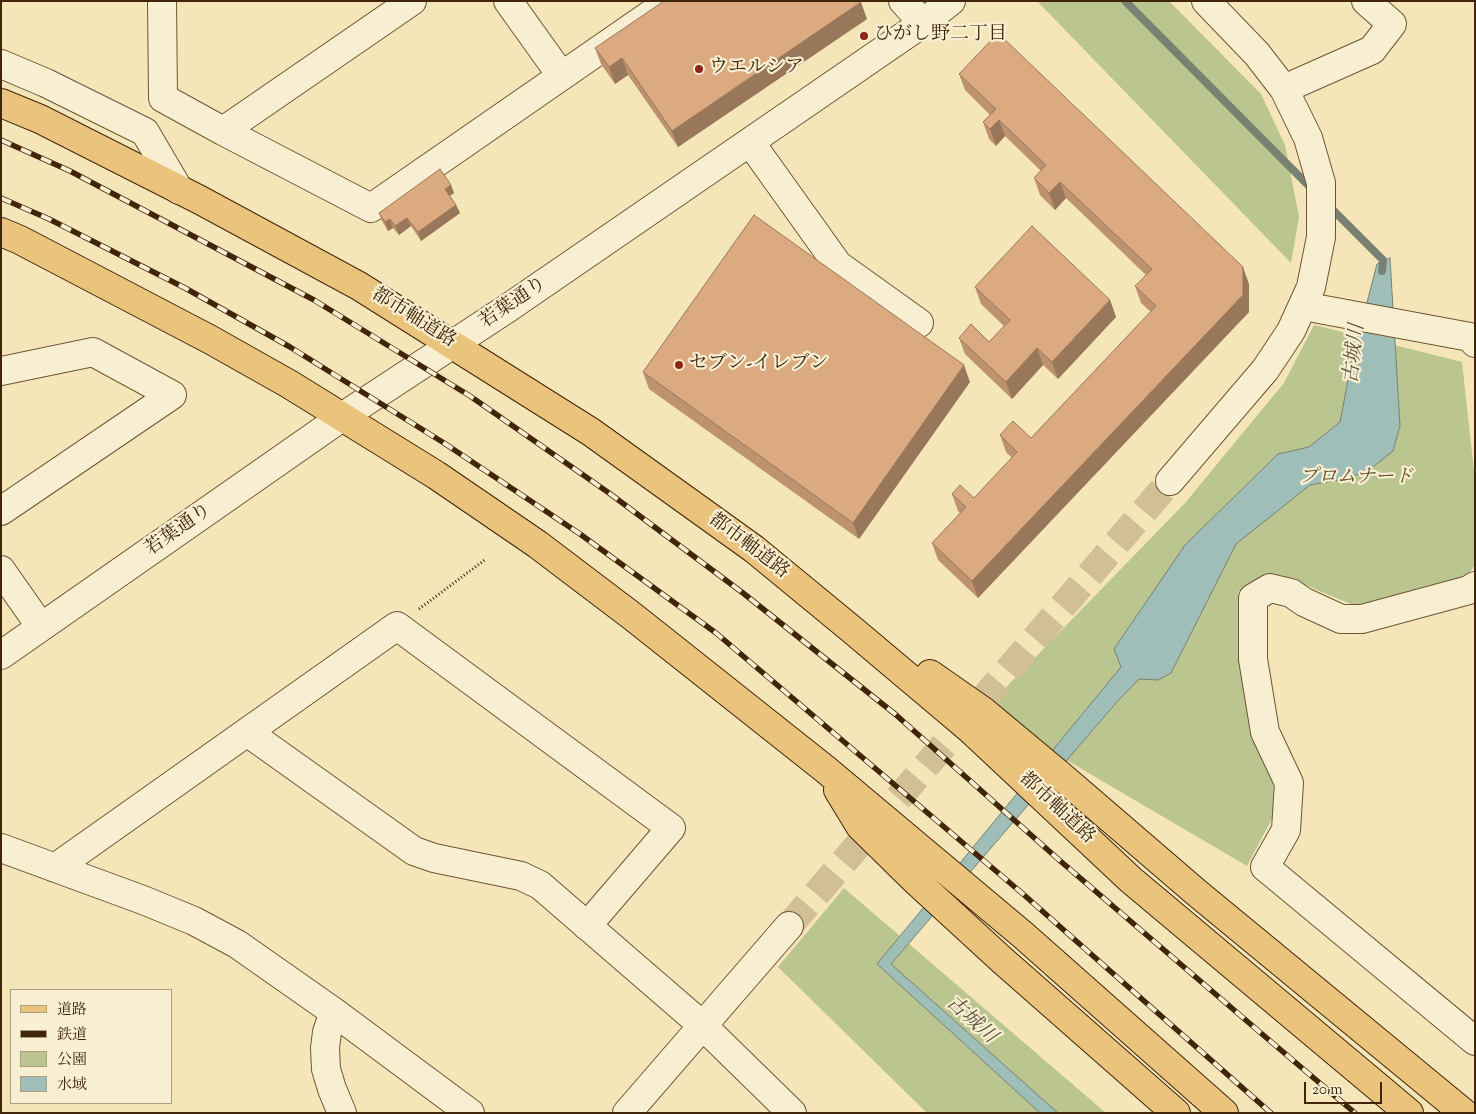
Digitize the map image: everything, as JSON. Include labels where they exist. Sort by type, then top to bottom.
[{"type":"main road","name":"都市軸道路","points":[[1,103],[40,119],[179,190],[359,286],[454,344],[591,432],[754,548],[970,729],[1131,880],[1409,1113]]},
{"type":"main road","points":[[7,239],[211,340],[289,384],[436,475],[537,544],[632,616],[825,770],[1023,935],[1224,1113]]},
{"type":"main road","points":[[754,548],[982,711],[1197,893],[1464,1113]]},
{"type":"main road","points":[[825,770],[860,826],[917,882],[1002,960],[1176,1113]]},
{"type":"street","points":[[162,1],[163,98],[371,208],[670,1]]},
{"type":"street","points":[[223,131],[412,1]]},
{"type":"street","points":[[508,1],[561,75]]},
{"type":"street","points":[[903,1],[923,23]]},
{"type":"street","name":"若葉通り","points":[[1,655],[342,417],[454,344],[750,142],[923,23],[951,1]]},
{"type":"street","points":[[1170,481],[1265,370],[1291,332],[1312,287],[1321,237],[1320,183],[1308,138],[1284,89],[1257,54],[1206,1]]},
{"type":"street","points":[[1284,89],[1372,50],[1392,24],[1366,1]]},
{"type":"street","points":[[1,64],[46,83],[145,132],[179,190]]},
{"type":"street","points":[[750,142],[821,260],[838,265],[903,318]]},
{"type":"street","points":[[1303,306],[1470,337],[1475,343]]},
{"type":"street","points":[[1,371],[93,352],[172,395],[1,511]]},
{"type":"street","points":[[1,570],[41,627]]},
{"type":"street","points":[[1475,586],[1469,590],[1362,619],[1341,619],[1304,602],[1291,593],[1270,588],[1253,598],[1253,659],[1265,732],[1289,783],[1286,830],[1265,867],[1475,1041]]},
{"type":"street","points":[[55,868],[397,626],[670,828],[587,926]]},
{"type":"street","points":[[247,732],[414,851],[434,858],[521,876],[540,885],[702,1025],[792,1113]]},
{"type":"street","points":[[1,848],[194,921],[237,944],[334,1012],[470,1113]]},
{"type":"street","points":[[627,1113],[789,926]]},
{"type":"street","points":[[334,1012],[327,1032],[325,1048],[326,1069],[342,1113]]},
{"type":"path","points":[[397,626],[486,559]]},
{"type":"green space","points":[[1037,1],[1169,1],[1261,94],[1285,145],[1299,217],[1291,263]]},
{"type":"green space","name":"プロムナード","points":[[1314,325],[1462,362],[1475,480],[1475,565],[1466,578],[1358,607],[1281,575],[1238,592],[1249,729],[1273,773],[1274,815],[1247,866],[983,711],[1185,503],[1284,383]]},
{"type":"green space","points":[[844,888],[1106,1113],[927,1113],[778,967]]},
{"type":"water","points":[[1390,258],[1400,426],[1393,451],[1368,471],[1344,479],[1310,485],[1236,544],[1171,673],[1158,680],[1139,679],[1116,703],[891,964],[1058,1113],[1040,1113],[877,964],[1121,667],[1114,649],[1185,545],[1278,454],[1309,447],[1340,422],[1352,360],[1377,264]]},
{"type":"building","name":"ウエルシア","points":[[664,1],[861,2],[672,131],[622,58],[609,67],[595,48]]},
{"type":"building","points":[[998,33],[1243,267],[1243,295],[972,581],[932,543],[966,507],[952,494],[960,485],[974,498],[1017,452],[1000,435],[1013,421],[1031,438],[1156,306],[1135,286],[1152,269],[1060,182],[1049,193],[1034,178],[1046,165],[999,120],[990,129],[983,122],[996,109],[959,74]]},
{"type":"building","points":[[440,169],[451,185],[445,189],[456,205],[418,232],[407,218],[395,226],[390,219],[385,222],[379,213]]},
{"type":"building","points":[[754,215],[964,365],[853,523],[643,372]]},
{"type":"building","points":[[1032,226],[1110,300],[1052,362],[1037,348],[1006,382],[959,338],[971,324],[989,342],[1010,320],[975,287]]},
{"type":"waterway","name":"古城川","points":[[1125,1],[1313,190]]},
{"type":"waterway","name":"古城川","points":[[1328,205],[1383,260],[1382,271]]},
{"type":"tunnel","points":[[789,926],[1170,481]]},
{"type":"railway","points":[[1,140],[70,171],[314,300],[470,396],[609,493],[743,593],[895,714],[1058,859],[1355,1113]]},
{"type":"railway","points":[[1,198],[49,219],[185,288],[290,347],[444,443],[580,534],[716,633],[1023,894],[1271,1113]]},
{"type":"place","name":"ひがし野二丁目","points":[[864,36]]},
{"type":"place","name":"ウエルシア","points":[[699,69]]},
{"type":"place","name":"セブン-イレブン","points":[[679,365]]}]
